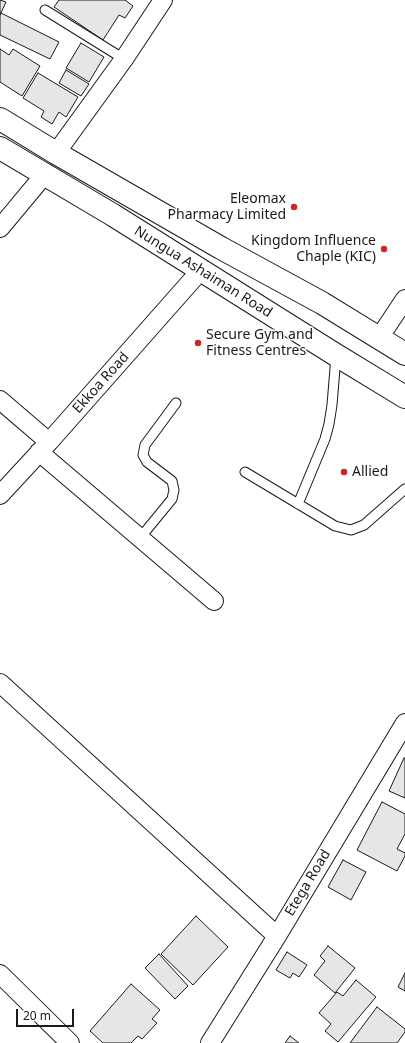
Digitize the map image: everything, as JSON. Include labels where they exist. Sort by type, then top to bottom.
[{"type":"main road","name":"Nungua Ashaiman Road","points":[[0,119],[221,248],[322,303],[405,354]]},
{"type":"main road","name":"Nungua Ashaiman Road","points":[[0,148],[45,174],[405,397]]},
{"type":"street","points":[[56,153],[124,59],[163,0]]},
{"type":"street","points":[[0,228],[45,174]]},
{"type":"street","name":"Ekkoa Road","points":[[0,495],[201,270]]},
{"type":"street","points":[[379,338],[405,299]]},
{"type":"street","points":[[0,400],[44,447],[140,538],[214,601]]},
{"type":"street","points":[[0,683],[277,936]]},
{"type":"street","name":"Etega Road","points":[[210,1043],[277,936],[405,723]]},
{"type":"street","points":[[0,974],[70,1043]]},
{"type":"lane","points":[[45,10],[124,59]]},
{"type":"lane","points":[[298,504],[325,439],[329,424],[336,355]]},
{"type":"lane","points":[[140,538],[172,499],[174,490],[172,481],[147,462],[143,454],[145,445],[176,403]]},
{"type":"lane","points":[[245,472],[335,526],[351,530],[364,525],[405,489]]},
{"type":"building","points":[[0,0],[6,2],[0,15]]},
{"type":"building","points":[[59,0],[125,0],[133,6],[125,18],[119,15],[103,40],[54,7]]},
{"type":"building","points":[[1,13],[59,42],[50,59],[0,35]]},
{"type":"building","points":[[81,43],[104,57],[89,82],[66,68]]},
{"type":"building","points":[[0,49],[9,55],[13,49],[40,66],[22,96],[0,82]]},
{"type":"building","points":[[66,70],[89,84],[81,96],[59,83]]},
{"type":"building","points":[[38,73],[78,97],[66,117],[59,112],[52,124],[41,117],[44,111],[23,98]]},
{"type":"building","points":[[405,758],[405,798],[389,791]]},
{"type":"building","points":[[382,802],[405,814],[405,834],[397,849],[405,853],[405,856],[397,871],[357,850]]},
{"type":"building","points":[[343,860],[366,872],[351,900],[328,887]]},
{"type":"building","points":[[196,916],[228,947],[193,985],[161,954]]},
{"type":"building","points":[[328,946],[355,968],[335,993],[314,975],[325,961],[320,956]]},
{"type":"building","points":[[287,952],[307,965],[299,977],[293,973],[290,978],[276,970]]},
{"type":"building","points":[[159,954],[188,986],[175,999],[145,968]]},
{"type":"building","points":[[405,973],[405,991],[398,987]]},
{"type":"building","points":[[356,980],[376,997],[338,1042],[325,1031],[331,1024],[319,1013],[337,992],[343,996]]},
{"type":"building","points":[[131,984],[160,1010],[152,1019],[157,1023],[142,1039],[138,1036],[131,1043],[103,1043],[90,1031]]},
{"type":"building","points":[[377,1007],[405,1029],[405,1032],[397,1043],[350,1043]]},
{"type":"building","points":[[290,1036],[299,1043],[285,1043]]},
{"type":"place","name":"Eleomax Pharmacy Limited","points":[[294,207]]},
{"type":"place","name":"Kingdom Influence Chaple (KIC)","points":[[384,249]]},
{"type":"place","name":"Secure Gym and Fitness Centres","points":[[198,343]]},
{"type":"place","name":"Allied","points":[[344,472]]}]
